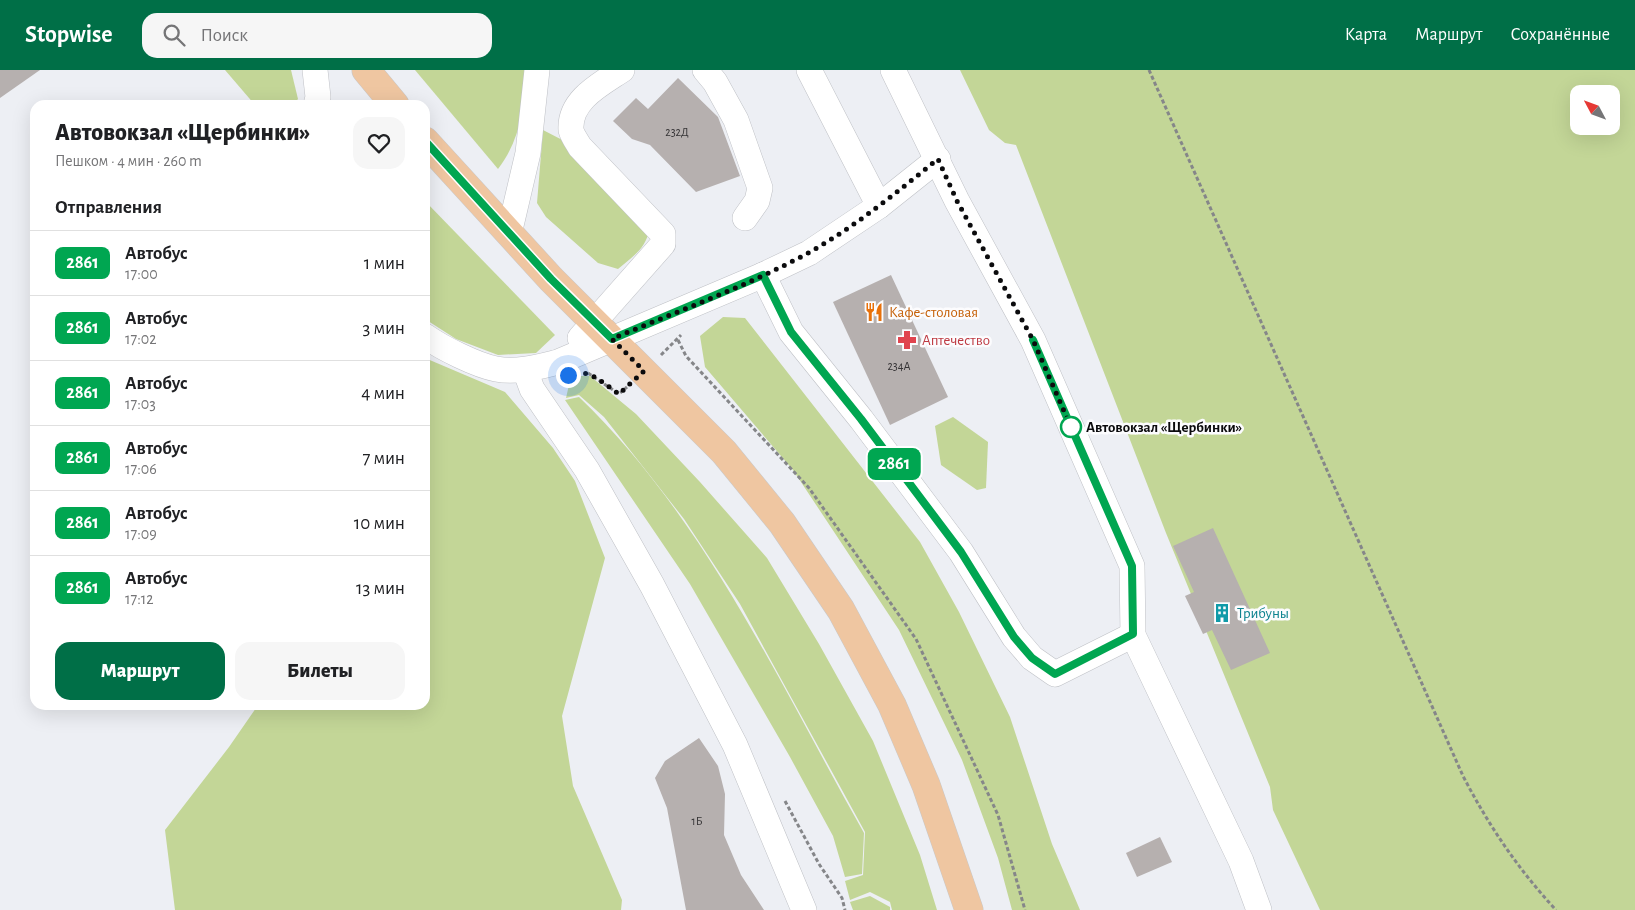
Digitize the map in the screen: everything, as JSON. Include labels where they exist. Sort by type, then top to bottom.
[{"type":"main road","points":[[366,70],[391,100]]},
{"type":"main road","points":[[430,147],[509,234],[729,459],[782,522],[841,610],[892,705],[926,785],[969,910]]},
{"type":"street","points":[[314,100],[315,70]]},
{"type":"street","points":[[509,234],[528,153],[538,70]]},
{"type":"street","points":[[430,339],[463,356],[496,369],[526,370],[570,367],[603,331],[663,244],[663,234],[580,147],[571,131],[574,110],[588,92],[622,70]]},
{"type":"street","points":[[705,70],[715,82],[736,120],[760,188],[757,201],[745,218]]},
{"type":"street","points":[[810,70],[879,206]]},
{"type":"street","points":[[893,70],[957,201],[1033,340],[1132,566],[1133,634],[1241,861],[1259,910]]},
{"type":"street","points":[[603,331],[763,275],[809,253],[879,206],[938,159]]},
{"type":"street","points":[[763,275],[791,332],[861,419],[961,552],[1014,637],[1032,658],[1055,674],[1133,634]]},
{"type":"street","points":[[526,370],[532,389],[587,470],[661,603],[734,744],[804,910]]},
{"type":"path","points":[[1149,70],[1463,776],[1484,817],[1509,854],[1556,910]]},
{"type":"path","points":[[570,367],[586,372],[619,394],[678,340],[683,333]]},
{"type":"path","points":[[678,340],[686,356],[809,488],[916,639],[998,815],[1025,910]]},
{"type":"path","points":[[782,794],[819,864],[842,898],[845,910]]},
{"type":"green space","points":[[225,70],[291,70],[297,100],[251,100]]},
{"type":"green space","points":[[415,70],[527,70],[520,122],[512,147],[498,169]]},
{"type":"green space","points":[[960,70],[1635,70],[1635,910],[1320,910],[1273,810],[1270,787],[1166,533],[1016,145],[1005,143],[989,130]]},
{"type":"green space","points":[[543,130],[572,145],[649,229],[648,236],[642,247],[618,269],[598,263],[546,217],[537,203]]},
{"type":"green space","points":[[430,206],[555,335],[536,353],[498,355],[456,339],[430,322]]},
{"type":"green space","points":[[723,317],[745,318],[920,542],[959,612],[1010,717],[1052,844],[1080,910],[1012,910],[998,858],[962,760],[899,630],[793,470],[705,367],[700,336]]},
{"type":"green space","points":[[430,360],[505,392],[553,448],[575,481],[605,558],[562,716],[573,786],[622,900],[621,910],[175,910],[165,830],[229,747],[255,710],[430,710]]},
{"type":"green space","points":[[571,376],[590,376],[636,414],[700,482],[767,558],[819,644],[873,741],[920,855],[937,910],[892,910],[890,902],[870,892],[850,900],[845,881],[863,875],[865,832],[740,604],[684,519],[604,417],[579,395],[566,398]]},
{"type":"green space","points":[[579,397],[624,444],[665,495],[737,604],[864,833],[862,874],[845,877],[833,836],[790,757],[690,584],[565,400]]},
{"type":"green space","points":[[953,417],[988,442],[986,488],[977,490],[941,465],[935,426]]},
{"type":"green space","points":[[870,896],[890,907],[890,910],[853,910],[850,902]]},
{"type":"building","points":[[0,70],[40,70],[0,98]]},
{"type":"building","points":[[678,78],[718,117],[740,176],[696,192],[650,145],[632,139],[613,121],[636,98],[648,109]]},
{"type":"building","points":[[891,275],[948,397],[890,425],[833,302]]},
{"type":"building","name":"Трибуны","points":[[1213,528],[1270,653],[1231,670],[1212,630],[1203,634],[1185,596],[1194,592],[1173,546]]},
{"type":"building","points":[[699,738],[718,766],[725,794],[724,835],[741,875],[764,910],[686,910],[667,808],[655,778],[665,761]]},
{"type":"building","points":[[1160,837],[1172,862],[1137,877],[1126,853]]},
{"type":"bus line","name":"2861","points":[[430,147],[551,279],[612,339],[763,275],[791,332],[861,419],[961,552],[1014,637],[1032,658],[1055,674],[1133,634],[1132,566],[1033,340]]},
{"type":"place","name":"Кафе-столовая","points":[[874,312]]},
{"type":"place","name":"Аптечество","points":[[907,340]]},
{"type":"place","name":"Автовокзал «Щербинки»","points":[[1071,427]]},
{"type":"place","name":"Трибуны","points":[[1222,613]]},
{"type":"route","points":[[568,375],[575,372],[586,372],[619,394],[644,371],[612,339],[763,275],[809,253],[879,206],[938,159],[957,201],[1033,340],[1071,427]]}]
